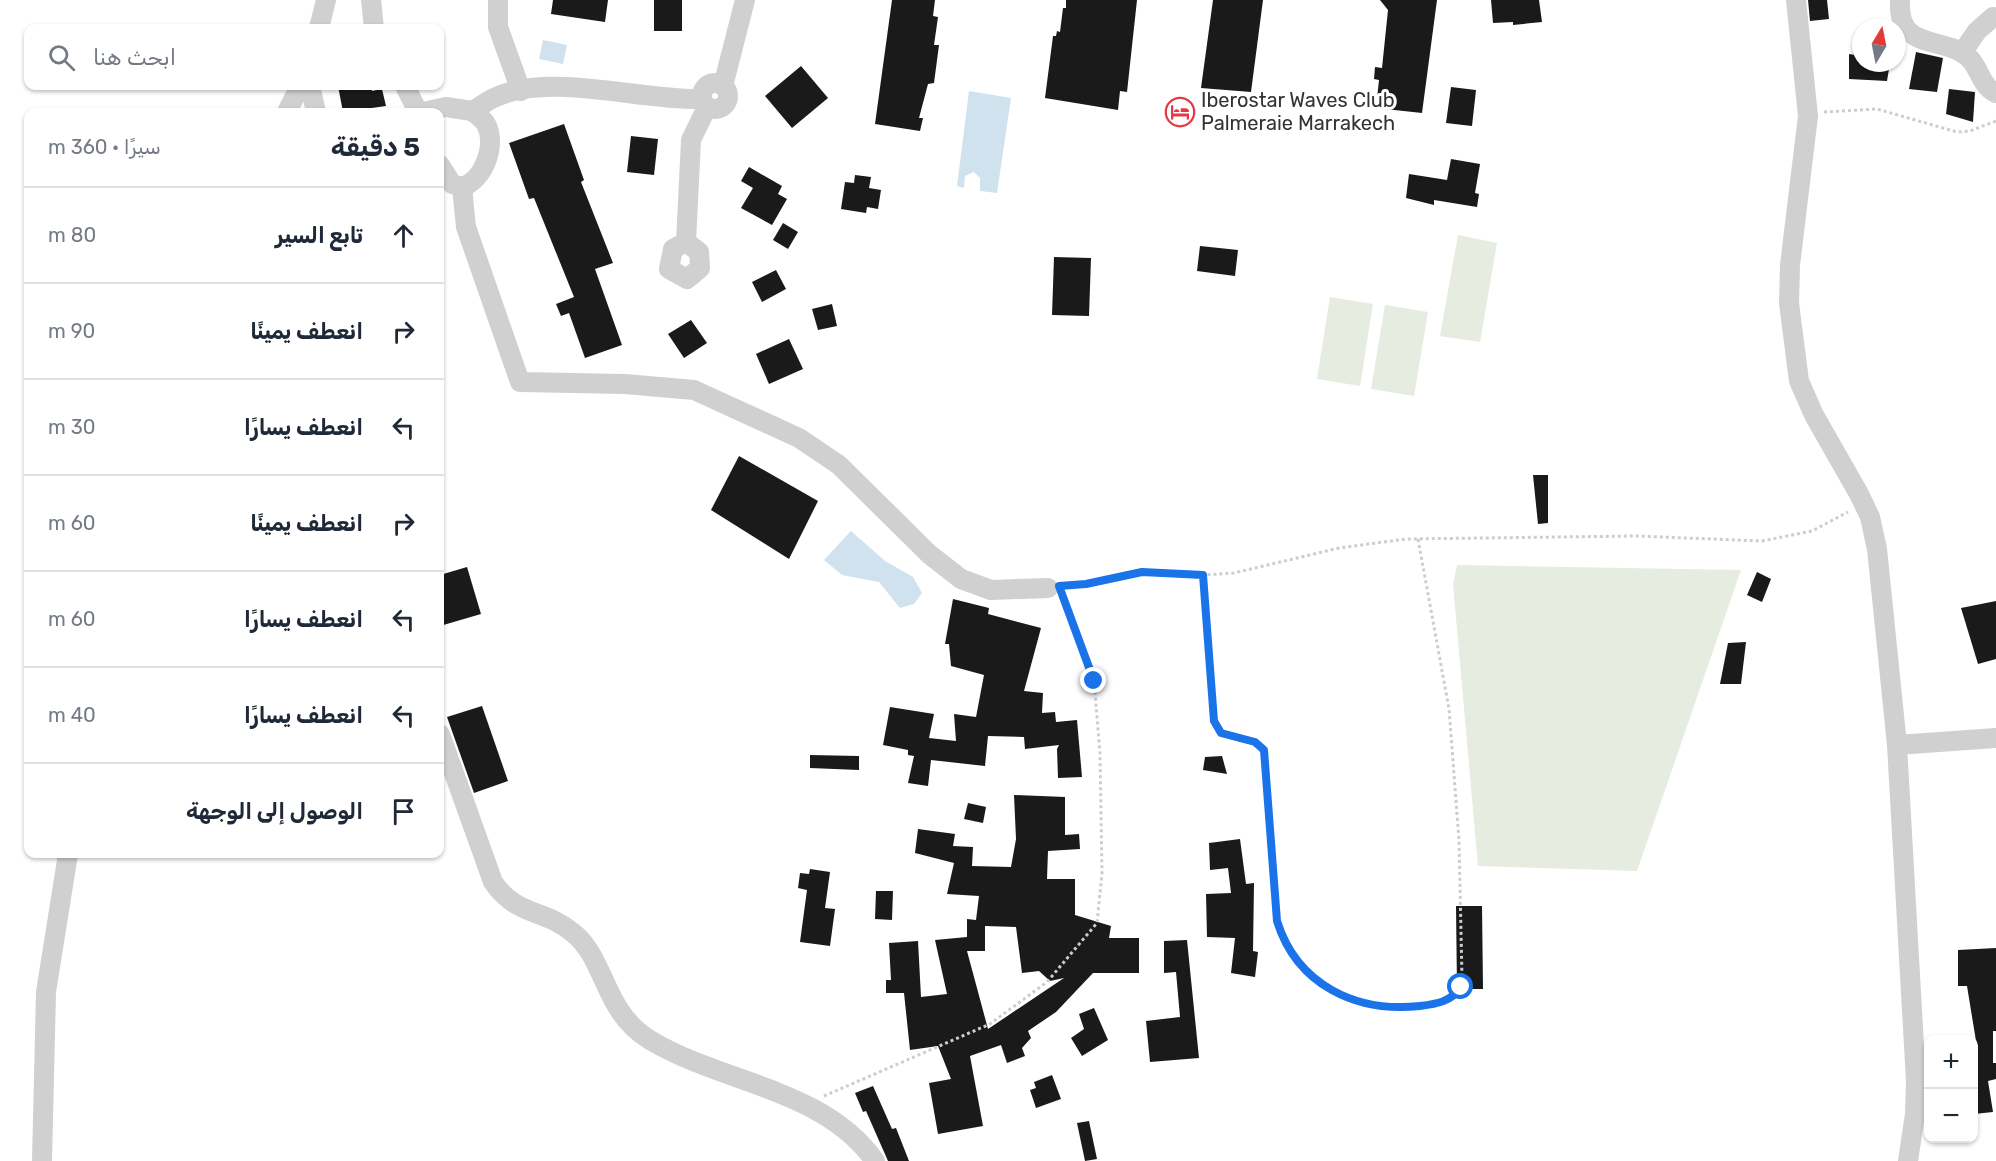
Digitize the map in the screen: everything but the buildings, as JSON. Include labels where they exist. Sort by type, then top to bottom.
[{"type":"street","points":[[320,24],[326,0]]},
{"type":"street","points":[[371,0],[374,24]]},
{"type":"street","points":[[498,0],[498,27],[520,91]]},
{"type":"street","points":[[472,111],[496,96],[554,87],[681,99],[705,103],[717,109],[726,104],[728,94],[723,86],[745,0]]},
{"type":"street","points":[[1796,0],[1808,116],[1790,265],[1789,303],[1799,381],[1814,415],[1846,467],[1864,504],[1877,549],[1897,745],[1916,1081],[1915,1114],[1908,1161]]},
{"type":"street","points":[[1900,0],[1902,20],[1913,35],[1962,53],[1972,60],[1986,86],[1996,93]]},
{"type":"street","points":[[1962,53],[1992,13]]},
{"type":"street","points":[[289,108],[298,90]]},
{"type":"street","points":[[311,90],[314,108]]},
{"type":"street","points":[[407,90],[418,108]]},
{"type":"street","points":[[686,242],[691,140],[705,103]]},
{"type":"street","points":[[441,108],[472,111],[484,121],[489,131],[490,146],[486,162],[476,180],[462,187],[452,184],[444,171]]},
{"type":"street","points":[[462,187],[462,208],[466,227],[520,382],[625,384],[694,390],[799,438],[839,465],[929,554],[961,579],[991,591],[1048,588]]},
{"type":"street","points":[[1897,745],[1996,738]]},
{"type":"street","points":[[444,745],[493,882],[505,898],[565,927],[581,940],[629,1026],[677,1054],[815,1108],[855,1137],[875,1161]]},
{"type":"street","points":[[42,1161],[46,992],[67,858]]},
{"type":"path","points":[[1808,116],[1832,110],[1877,109],[1957,132],[1971,131],[1996,121]]},
{"type":"path","points":[[805,1104],[990,1024],[1047,982],[1097,923],[1102,873],[1100,753],[1094,681],[1059,586],[1086,584],[1142,572],[1203,575],[1234,573],[1339,548],[1418,539],[1636,536],[1762,540],[1812,531],[1864,504]]},
{"type":"path","points":[[1203,575],[1214,721],[1221,733],[1260,744],[1266,757],[1276,905],[1284,943],[1296,962],[1330,990],[1339,994],[1367,1005],[1407,1007],[1439,1004],[1456,994],[1462,978],[1459,840],[1449,709],[1418,539]]},
{"type":"shaded area","points":[[1458,235],[1497,243],[1480,342],[1440,336]]},
{"type":"shaded area","points":[[1330,297],[1373,304],[1360,386],[1317,379]]},
{"type":"shaded area","points":[[1385,305],[1428,312],[1414,396],[1371,389]]},
{"type":"shaded area","points":[[1457,565],[1741,570],[1637,871],[1478,866],[1453,584]]},
{"type":"water","points":[[543,40],[567,45],[563,64],[539,59]]},
{"type":"water","points":[[969,91],[1011,98],[997,193],[980,191],[980,178],[974,172],[965,176],[964,188],[957,186]]},
{"type":"water","points":[[851,531],[885,561],[913,577],[922,593],[914,604],[900,608],[879,582],[842,575],[824,560]]},
{"type":"place","name":"Iberostar Waves Club Palmeraie Marrakech","points":[[1180,112]]},
{"type":"route","points":[[1094,681],[1059,586],[1086,584],[1142,572],[1203,575],[1212,708],[1216,727],[1221,733],[1260,744],[1266,757],[1277,921],[1284,943],[1296,962],[1330,990],[1367,1005],[1407,1007],[1439,1004],[1456,994],[1461,987]]}]
